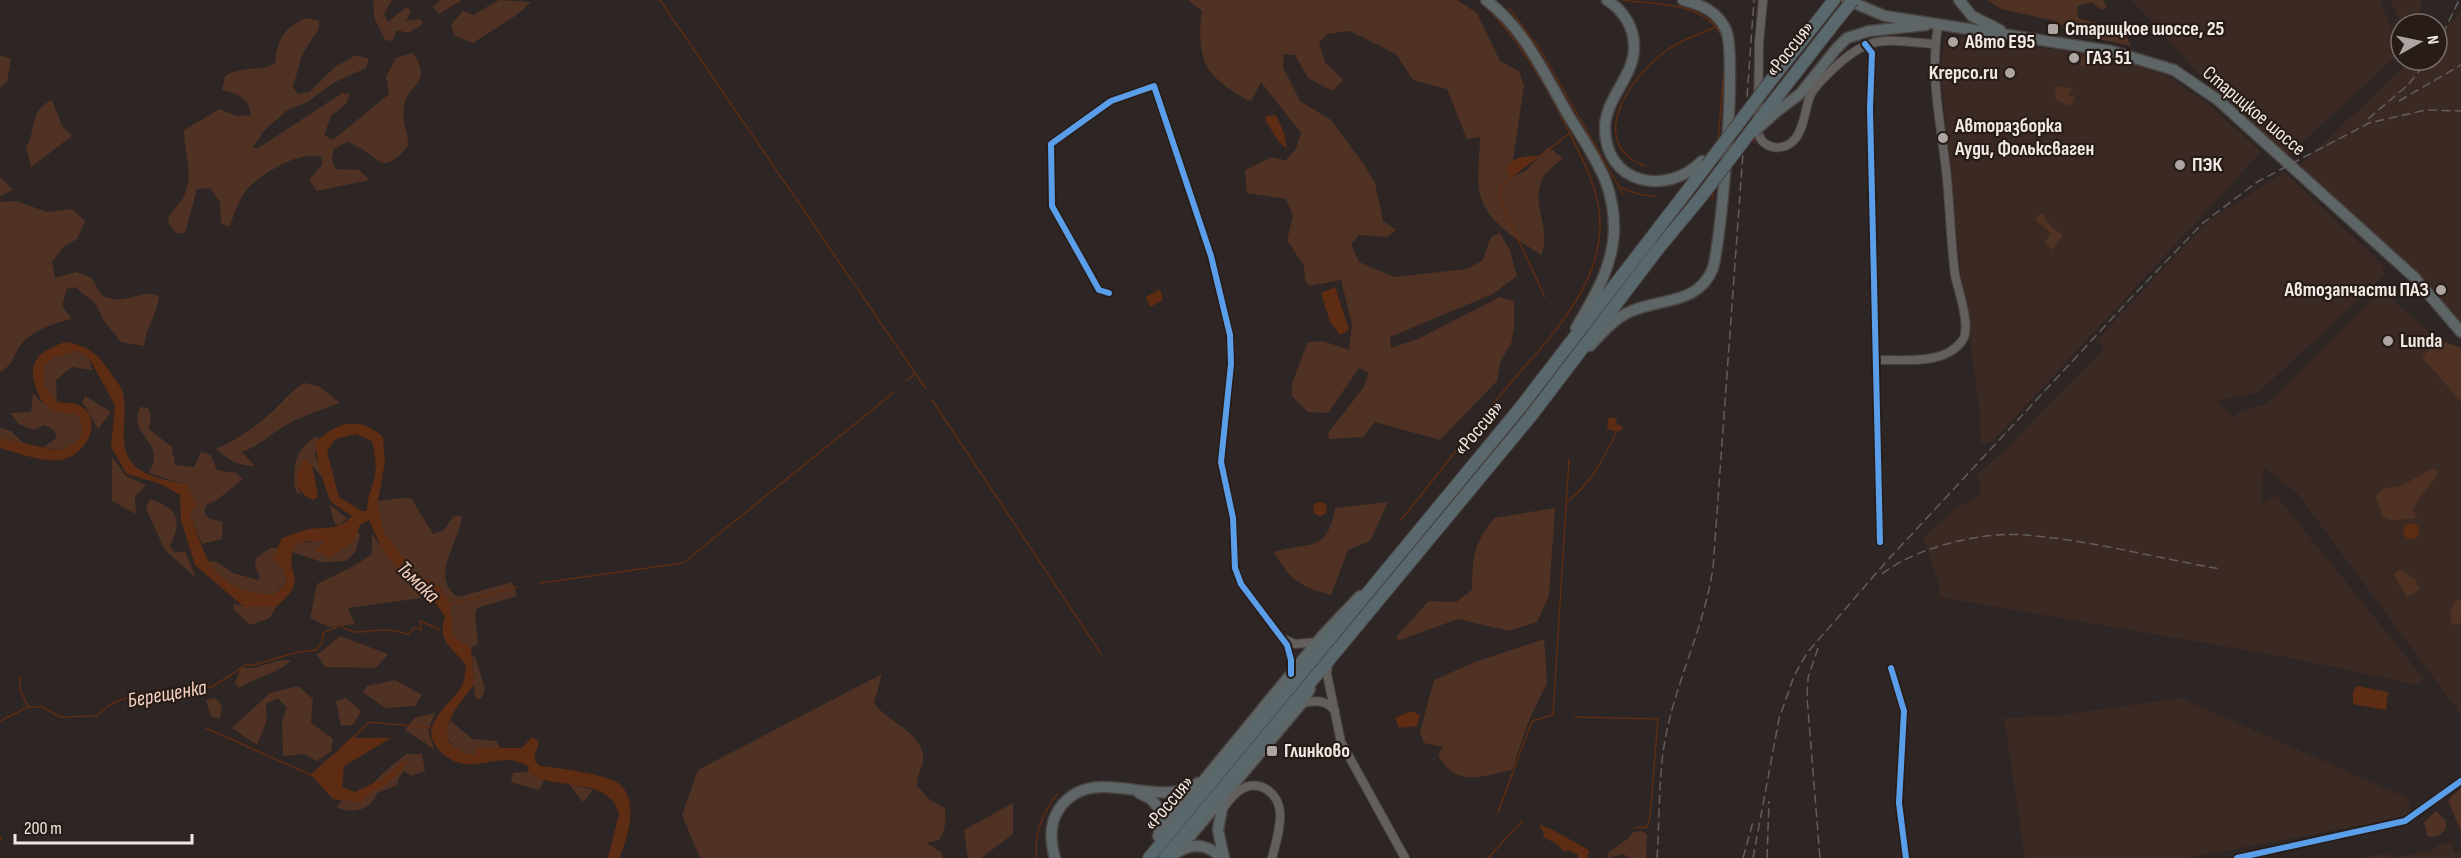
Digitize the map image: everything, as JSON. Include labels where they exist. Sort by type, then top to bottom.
[{"type":"highway","name":"«Россия»","points":[[1147,858],[1379,578],[1560,368],[1705,163],[1834,0]]},
{"type":"highway","name":"«Россия»","points":[[1165,858],[1330,657],[1742,143],[1773,109],[1853,0]]},
{"type":"main road","points":[[1486,0],[1495,4],[1522,37],[1591,153],[1605,180],[1612,207],[1613,244],[1603,280],[1560,368]]},
{"type":"main road","points":[[1607,0],[1628,21],[1634,47],[1629,69],[1606,121],[1606,136],[1611,154],[1628,173],[1653,182],[1680,178],[1705,163]]},
{"type":"main road","points":[[1560,368],[1623,315],[1692,294],[1707,280],[1713,268],[1730,90],[1730,45],[1725,29],[1717,16],[1702,6],[1683,0]]},
{"type":"main road","name":"Старицкое шоссе","points":[[1847,0],[1878,14],[1934,25],[2130,55],[2174,70],[2218,100],[2414,277],[2461,332]]},
{"type":"main road","points":[[1959,0],[1968,12],[1984,23],[2032,40]]},
{"type":"main road","points":[[1773,109],[1800,93],[1847,38],[1869,31],[1900,30],[1934,25]]},
{"type":"main road","points":[[1158,836],[1344,610],[1379,578]]},
{"type":"main road","points":[[1176,855],[1301,704],[1321,668]]},
{"type":"main road","points":[[1227,754],[1262,722]]},
{"type":"main road","points":[[1055,858],[1051,840],[1052,822],[1068,799],[1092,787],[1175,792],[1194,786],[1207,777]]},
{"type":"main road","points":[[1133,790],[1151,799],[1160,810],[1161,824],[1158,836],[1147,858]]},
{"type":"main road","points":[[1223,858],[1218,830],[1219,813],[1226,796]]},
{"type":"main road","points":[[1176,855],[1192,846],[1205,846],[1223,858]]},
{"type":"street","points":[[1763,0],[1759,43],[1758,133],[1766,145],[1784,147],[1797,138],[1815,88],[1838,64],[1865,44],[1879,41],[1935,44]]},
{"type":"street","points":[[1876,360],[1940,357],[1962,342],[1965,334],[1964,311],[1955,273],[1947,177],[1934,87],[1934,25]]},
{"type":"street","points":[[1865,44],[1872,53],[1870,109],[1880,542]]},
{"type":"street","points":[[1108,293],[1099,290],[1052,206],[1051,144],[1111,101],[1154,86],[1157,88],[1195,213],[1211,256],[1230,335],[1231,364],[1221,462],[1233,518],[1235,568],[1241,584],[1282,636],[1290,655],[1291,674]]},
{"type":"street","points":[[1282,636],[1295,644],[1317,642]]},
{"type":"street","points":[[1330,657],[1327,674],[1341,742],[1405,858]]},
{"type":"street","points":[[1891,668],[1904,711],[1899,803],[1905,858]]},
{"type":"street","points":[[1301,704],[1319,701],[1328,704],[1336,711]]},
{"type":"street","points":[[2237,858],[2405,821],[2461,781]]},
{"type":"street","points":[[1219,813],[1233,796],[1245,787],[1260,786],[1271,792],[1279,806],[1280,819],[1272,858]]},
{"type":"shaded area","points":[[373,0],[392,0],[384,14],[388,22],[406,7],[411,11],[406,21],[421,19],[423,24],[408,33],[397,30],[392,41],[385,40],[374,17]]},
{"type":"shaded area","points":[[440,0],[462,0],[439,14],[433,7]]},
{"type":"shaded area","points":[[499,0],[531,2],[518,14],[473,43],[455,36],[451,25],[463,11],[473,15]]},
{"type":"shaded area","points":[[1188,0],[1457,0],[1477,13],[1500,61],[1519,71],[1524,86],[1513,160],[1506,167],[1511,177],[1526,171],[1548,147],[1563,158],[1550,169],[1541,182],[1539,201],[1544,246],[1541,255],[1502,228],[1487,211],[1479,189],[1480,137],[1467,139],[1447,89],[1413,80],[1396,54],[1350,31],[1327,34],[1319,43],[1325,62],[1343,80],[1333,91],[1308,78],[1295,55],[1284,54],[1283,67],[1300,101],[1331,120],[1363,163],[1375,183],[1383,221],[1396,230],[1387,237],[1359,235],[1351,244],[1359,262],[1394,277],[1467,269],[1482,261],[1491,237],[1500,233],[1510,251],[1517,276],[1493,294],[1390,337],[1391,348],[1418,339],[1500,297],[1514,301],[1514,328],[1511,344],[1501,360],[1497,381],[1440,440],[1375,422],[1363,437],[1329,439],[1328,433],[1363,388],[1369,373],[1359,368],[1328,413],[1308,412],[1292,396],[1292,383],[1308,342],[1323,341],[1349,350],[1352,324],[1341,280],[1309,286],[1305,280],[1304,266],[1287,240],[1293,216],[1286,199],[1247,193],[1245,170],[1272,157],[1285,161],[1296,149],[1301,133],[1261,82],[1251,101],[1226,87],[1214,76],[1204,61],[1201,46],[1202,11]]},
{"type":"shaded area","points":[[1987,0],[2103,0],[2107,7],[2101,10],[2092,2],[2077,6],[2078,18],[2124,31],[2131,46],[2075,34],[2055,21],[2001,9]]},
{"type":"shaded area","points":[[2131,0],[2380,0],[2389,22],[2389,63],[2286,157],[2215,91]]},
{"type":"shaded area","points":[[2390,0],[2422,0],[2420,12],[2396,12]]},
{"type":"shaded area","points":[[2461,12],[2461,326],[2413,269],[2298,167],[2398,72],[2449,72],[2449,24]]},
{"type":"shaded area","points":[[306,18],[319,21],[319,28],[302,55],[293,87],[298,94],[309,92],[335,67],[356,55],[369,59],[366,68],[335,82],[307,102],[286,111],[264,131],[253,147],[257,149],[342,93],[350,94],[346,104],[331,116],[324,135],[333,140],[389,94],[386,77],[396,58],[413,53],[421,71],[418,82],[406,99],[404,107],[404,121],[409,145],[399,156],[385,163],[347,142],[334,149],[332,160],[336,169],[359,170],[370,180],[317,191],[309,180],[322,165],[322,157],[303,157],[282,164],[262,176],[247,189],[229,227],[221,223],[220,202],[210,188],[197,189],[185,233],[177,233],[170,226],[168,218],[183,198],[188,183],[184,130],[220,109],[236,116],[251,115],[248,104],[242,97],[222,90],[225,76],[240,70],[264,68],[275,63],[283,35],[292,26]]},
{"type":"shaded area","points":[[1946,36],[2104,56],[2135,64],[2168,77],[2206,102],[2261,152],[1993,441],[1981,445],[1980,414],[1961,277],[1940,66]]},
{"type":"shaded area","points":[[2090,54],[2103,55],[2104,60],[2096,67],[2080,66],[2082,58]]},
{"type":"shaded area","points":[[0,55],[11,59],[7,82],[0,88]]},
{"type":"shaded area","points":[[2058,86],[2074,89],[2069,93],[2070,96],[2075,97],[2069,106],[2056,99],[2055,88]]},
{"type":"shaded area","points":[[52,100],[62,126],[72,136],[31,167],[26,147],[32,134],[36,115],[44,105]]},
{"type":"shaded area","points":[[2284,172],[2383,265],[2384,276],[2259,392],[2218,401],[2233,418],[2237,413],[2268,403],[2383,290],[2438,341],[2422,357],[2461,402],[2461,715],[2297,493],[2264,468],[2261,503],[2276,495],[2424,679],[2417,685],[2291,658],[1939,597],[1939,584],[1923,538],[1954,510],[1981,494],[1981,484],[1976,475],[2004,451],[2104,348],[2096,341],[2208,221]]},
{"type":"shaded area","points":[[0,177],[13,190],[0,196]]},
{"type":"shaded area","points":[[16,201],[47,212],[72,209],[85,221],[77,239],[63,247],[52,262],[55,278],[76,272],[87,276],[93,280],[102,295],[108,298],[121,299],[146,294],[159,296],[144,346],[121,342],[104,321],[95,303],[75,287],[67,289],[62,306],[72,319],[46,327],[33,334],[23,342],[11,363],[0,372],[0,202]]},
{"type":"shaded area","points":[[2044,213],[2047,222],[2063,236],[2052,250],[2045,243],[2051,233],[2035,220],[2038,215]]},
{"type":"shaded area","points":[[2435,338],[2461,348],[2461,402],[2422,357],[2437,341]]},
{"type":"shaded area","points":[[77,351],[89,358],[92,370],[72,367],[56,380],[57,402],[44,385],[43,368],[55,357]]},
{"type":"shaded area","points":[[305,383],[320,387],[340,403],[283,427],[242,452],[255,466],[234,462],[216,449],[258,424],[294,390]]},
{"type":"shaded area","points":[[33,393],[41,402],[76,414],[81,422],[82,434],[74,443],[61,449],[43,447],[57,438],[54,430],[44,425],[34,430],[19,424],[10,413],[31,412]]},
{"type":"shaded area","points":[[85,396],[111,412],[98,429],[82,402]]},
{"type":"shaded area","points":[[140,407],[148,408],[151,416],[149,429],[172,447],[175,465],[194,467],[201,452],[211,455],[217,470],[236,473],[243,479],[217,500],[206,505],[204,511],[208,518],[223,522],[222,539],[202,544],[190,514],[187,485],[149,473],[154,462],[154,452],[140,430],[138,416]]},
{"type":"shaded area","points":[[0,428],[11,431],[23,443],[0,438]]},
{"type":"shaded area","points":[[319,436],[315,456],[323,473],[321,476],[308,461],[298,488],[301,494],[296,492],[294,475],[297,458],[305,445]]},
{"type":"shaded area","points":[[112,457],[126,476],[146,485],[135,497],[136,514],[112,501]]},
{"type":"shaded area","points":[[2433,468],[2438,472],[2413,510],[2417,518],[2391,520],[2382,516],[2376,496],[2382,489],[2401,486]]},
{"type":"shaded area","points":[[411,498],[433,534],[443,531],[454,516],[462,516],[446,569],[449,589],[458,597],[512,582],[517,596],[477,608],[475,615],[478,644],[471,648],[454,637],[450,604],[440,587],[414,572],[400,557],[383,531],[378,501]]},
{"type":"shaded area","points":[[150,499],[166,506],[175,516],[176,529],[170,546],[175,553],[185,551],[196,578],[165,550],[146,509]]},
{"type":"shaded area","points":[[1388,502],[1370,541],[1348,550],[1331,595],[1311,589],[1297,581],[1274,552],[1315,543],[1321,539],[1332,523],[1335,508]]},
{"type":"shaded area","points":[[329,504],[347,518],[339,526],[335,524]]},
{"type":"shaded area","points":[[1555,508],[1549,596],[1537,622],[1509,631],[1458,619],[1397,641],[1397,636],[1429,601],[1456,602],[1472,590],[1475,552],[1481,537],[1494,518]]},
{"type":"shaded area","points":[[357,531],[360,535],[356,551],[347,561],[322,562],[292,552],[294,546],[302,543],[341,538]]},
{"type":"shaded area","points":[[372,534],[397,568],[425,590],[419,591],[421,598],[348,608],[355,624],[329,627],[310,618],[317,584],[354,566],[372,554]]},
{"type":"shaded area","points":[[270,548],[278,548],[273,560],[282,567],[287,582],[272,595],[244,590],[226,582],[212,570],[208,562],[215,561],[233,573],[258,580],[260,577],[255,567],[256,558]]},
{"type":"shaded area","points":[[2399,569],[2416,580],[2419,589],[2407,597],[2394,575]]},
{"type":"shaded area","points":[[2456,600],[2461,600],[2461,623],[2452,625],[2450,612]]},
{"type":"shaded area","points":[[234,603],[244,607],[276,607],[270,618],[250,625],[234,610]]},
{"type":"shaded area","points":[[340,636],[388,654],[376,668],[325,667],[317,655]]},
{"type":"shaded area","points":[[1544,639],[1547,683],[1529,720],[1512,770],[1480,777],[1461,776],[1453,772],[1438,755],[1443,747],[1424,743],[1420,732],[1434,680],[1475,662]]},
{"type":"shaded area","points":[[472,655],[476,659],[485,690],[481,699],[475,698]]},
{"type":"shaded area","points":[[281,660],[291,660],[281,668],[239,688],[235,683],[241,668],[253,668]]},
{"type":"shaded area","points":[[882,674],[874,703],[915,738],[923,754],[917,786],[930,800],[945,808],[945,825],[939,840],[926,843],[941,852],[943,858],[700,858],[682,815],[698,770]]},
{"type":"shaded area","points":[[395,680],[422,695],[415,706],[385,708],[363,692],[367,686]]},
{"type":"shaded area","points":[[298,686],[313,699],[311,723],[333,739],[331,752],[317,761],[304,754],[283,756],[282,720],[287,708],[278,698],[266,704],[267,720],[257,745],[232,728],[270,693]]},
{"type":"shaded area","points":[[215,698],[222,706],[220,718],[211,717],[206,700]]},
{"type":"shaded area","points":[[346,698],[361,711],[353,725],[341,726],[336,701]]},
{"type":"shaded area","points":[[2181,698],[2408,798],[2411,816],[2186,858],[2025,858],[2004,718],[2062,715]]},
{"type":"shaded area","points":[[435,713],[428,730],[434,749],[405,730],[414,718]]},
{"type":"shaded area","points":[[450,720],[472,739],[496,741],[501,749],[476,748],[479,754],[463,752],[454,746],[448,737],[446,732]]},
{"type":"shaded area","points":[[406,754],[422,754],[425,771],[412,776],[404,771],[398,779],[398,785],[377,793],[366,807],[349,811],[337,807],[343,798],[361,796],[383,773]]},
{"type":"shaded area","points":[[528,772],[544,780],[539,790],[511,782],[513,773]]},
{"type":"shaded area","points":[[568,783],[593,790],[583,802]]},
{"type":"shaded area","points":[[2461,788],[2461,832],[2448,800]]},
{"type":"shaded area","points":[[1013,803],[1013,834],[981,858],[968,858],[964,830]]},
{"type":"shaded area","points":[[2436,811],[2446,821],[2446,828],[2438,836],[2427,836],[2424,822]]},
{"type":"shaded area","points":[[1641,831],[1647,834],[1646,858],[1628,858],[1624,854],[1607,858],[1609,852],[1629,838],[1633,832]]},
{"type":"shaded area","points":[[2452,842],[2454,853],[2460,852],[2461,858],[2391,858],[2434,850],[2435,846]]},
{"type":"shaded area","points":[[2389,853],[2391,858],[2360,858]]},
{"type":"water","points":[[1276,115],[1284,133],[1287,149],[1279,142],[1265,120],[1266,116]]},
{"type":"water","points":[[1540,156],[1511,178],[1506,167],[1510,163],[1522,157]]},
{"type":"water","points":[[1335,287],[1349,330],[1340,335],[1330,322],[1321,293]]},
{"type":"water","points":[[1160,289],[1163,300],[1150,307],[1146,297]]},
{"type":"water","name":"Тьмака","points":[[65,342],[79,345],[96,355],[105,365],[122,390],[125,412],[124,444],[127,454],[142,471],[152,476],[187,485],[196,505],[190,514],[208,560],[224,580],[252,592],[272,595],[287,583],[282,567],[272,560],[282,538],[308,530],[338,526],[352,516],[331,502],[323,481],[316,442],[333,429],[349,424],[366,426],[383,437],[385,461],[378,501],[383,531],[414,572],[440,587],[450,604],[454,637],[471,648],[474,685],[451,718],[447,736],[451,744],[464,752],[478,754],[473,749],[522,748],[532,737],[539,742],[535,760],[540,766],[593,774],[618,783],[625,790],[630,808],[626,840],[619,858],[608,858],[619,814],[615,804],[608,796],[589,788],[541,779],[528,772],[529,767],[514,761],[460,763],[447,757],[437,747],[431,734],[432,728],[438,715],[461,688],[466,665],[444,638],[445,617],[430,597],[389,559],[369,520],[360,525],[353,541],[330,558],[316,551],[325,541],[307,541],[294,546],[292,565],[295,583],[287,597],[276,607],[244,607],[195,565],[181,520],[180,495],[161,484],[127,474],[111,447],[115,405],[89,358],[77,351],[55,357],[43,368],[44,385],[57,402],[74,403],[85,410],[90,417],[92,426],[85,444],[78,452],[59,460],[37,458],[0,448],[0,438],[55,450],[71,445],[82,434],[81,422],[76,414],[54,411],[49,408],[41,400],[35,385],[33,368],[35,362],[44,352]],"holes":[[[356,434],[372,441],[375,474],[367,511],[362,511],[339,497],[327,452],[335,439]]]},
{"type":"water","points":[[1616,418],[1617,425],[1622,426],[1623,429],[1618,432],[1607,429],[1608,419]]},
{"type":"water","points":[[304,460],[308,460],[313,469],[318,497],[313,500],[302,492],[297,483],[298,472]]},
{"type":"water","points":[[1320,502],[1325,504],[1327,509],[1325,514],[1320,516],[1315,514],[1313,509],[1315,504]]},
{"type":"water","points":[[2411,523],[2419,531],[2411,539],[2403,531]]},
{"type":"water","points":[[2357,686],[2388,692],[2386,710],[2353,704],[2353,691]]},
{"type":"water","points":[[1411,711],[1420,715],[1417,726],[1399,728],[1395,718]]},
{"type":"water","points":[[352,738],[391,738],[344,766],[342,787],[355,792],[384,778],[403,762],[408,761],[392,779],[360,802],[333,799],[311,775]]},
{"type":"water","points":[[1539,825],[1589,850],[1588,858],[1578,858],[1578,855],[1569,850],[1563,851],[1557,844],[1543,837],[1544,833]]},
{"type":"waterway","points":[[660,0],[926,389]]},
{"type":"waterway","points":[[1622,0],[1663,4],[1690,10],[1713,24],[1721,35]]},
{"type":"waterway","points":[[1754,95],[1758,0]]},
{"type":"waterway","points":[[1509,8],[1541,51],[1623,194]]},
{"type":"waterway","points":[[1400,521],[1565,318],[1589,275],[1597,252],[1599,214],[1594,188],[1584,163],[1532,64],[1488,9]]},
{"type":"waterway","points":[[1645,166],[1627,155],[1618,142],[1616,126],[1620,109],[1628,92],[1639,76],[1671,47],[1716,27]]},
{"type":"waterway","points":[[1718,142],[1724,69]]},
{"type":"waterway","points":[[1539,157],[1570,133]]},
{"type":"waterway","points":[[1754,136],[1754,142]]},
{"type":"waterway","points":[[1511,178],[1501,185],[1501,203],[1545,297]]},
{"type":"waterway","points":[[1621,188],[1642,195],[1655,196]]},
{"type":"waterway","points":[[1712,200],[1713,191]]},
{"type":"waterway","points":[[906,381],[914,375]]},
{"type":"waterway","points":[[540,583],[683,563],[893,393]]},
{"type":"waterway","points":[[932,400],[1101,654]]},
{"type":"waterway","points":[[1567,502],[1583,488],[1616,433]]},
{"type":"waterway","points":[[1498,812],[1532,721],[1553,715],[1569,459]]},
{"type":"waterway","points":[[451,604],[517,587]]},
{"type":"waterway","name":"Берещенка","points":[[0,721],[28,707],[42,707],[60,717],[96,716],[109,705],[123,699],[171,689],[212,687],[246,665],[316,650],[322,643],[323,633],[340,625],[356,632],[386,630],[408,634],[414,628],[421,629],[420,621],[440,630]]},
{"type":"waterway","points":[[20,676],[20,689],[28,707]]},
{"type":"waterway","points":[[1574,717],[1658,719],[1650,817],[1647,827],[1634,828]]},
{"type":"waterway","points":[[342,747],[370,722],[432,728]]},
{"type":"waterway","points":[[206,728],[311,775],[332,756]]},
{"type":"waterway","points":[[1037,858],[1036,841],[1040,824],[1057,794]]},
{"type":"waterway","points":[[1488,858],[1522,821]]},
{"type":"waterway","points":[[0,836],[1,840]]},
{"type":"railway","points":[[1657,858],[1661,777],[1667,730],[1704,610],[1713,568],[1754,0]]},
{"type":"railway","points":[[2449,21],[2459,0]]},
{"type":"railway","points":[[2399,101],[2461,65]]},
{"type":"railway","points":[[2368,119],[2408,85],[2418,72]]},
{"type":"railway","points":[[1753,858],[1779,719],[1794,676],[1807,653],[1886,562],[2130,299],[2203,223],[2257,182],[2369,123],[2426,110],[2461,111]]},
{"type":"railway","points":[[1882,574],[1896,564],[1931,549],[1971,538],[2009,534],[2050,537],[2220,569]]},
{"type":"railway","points":[[1818,648],[1808,678],[1807,697],[1820,858]]},
{"type":"railway","points":[[1767,858],[1769,801]]},
{"type":"railway","points":[[1743,858],[1753,822]]},
{"type":"cycle path","points":[[1865,44],[1872,53],[1870,109],[1880,542]]},
{"type":"cycle path","points":[[1109,293],[1099,290],[1052,206],[1051,144],[1111,101],[1154,86],[1211,256],[1230,335],[1231,364],[1221,462],[1233,518],[1235,568],[1241,584],[1287,645],[1291,660],[1291,674]]},
{"type":"cycle path","points":[[1891,668],[1904,711],[1899,803],[1906,858]]},
{"type":"cycle path","points":[[2237,858],[2405,821],[2461,781]]},
{"type":"place","name":"Старицкое шоссе, 25","points":[[2053,29]]},
{"type":"place","name":"Авто E95","points":[[1953,42]]},
{"type":"place","name":"ГАЗ 51","points":[[2074,58]]},
{"type":"place","name":"Krepco.ru","points":[[2010,73]]},
{"type":"place","name":"Авторазборка Ауди, Фольксваген","points":[[1943,138]]},
{"type":"place","name":"ПЭК","points":[[2180,165]]},
{"type":"place","name":"Автозапчасти ПАЗ","points":[[2441,290]]},
{"type":"place","name":"Lunda","points":[[2388,341]]},
{"type":"place","name":"Глинково","points":[[1272,751]]}]
